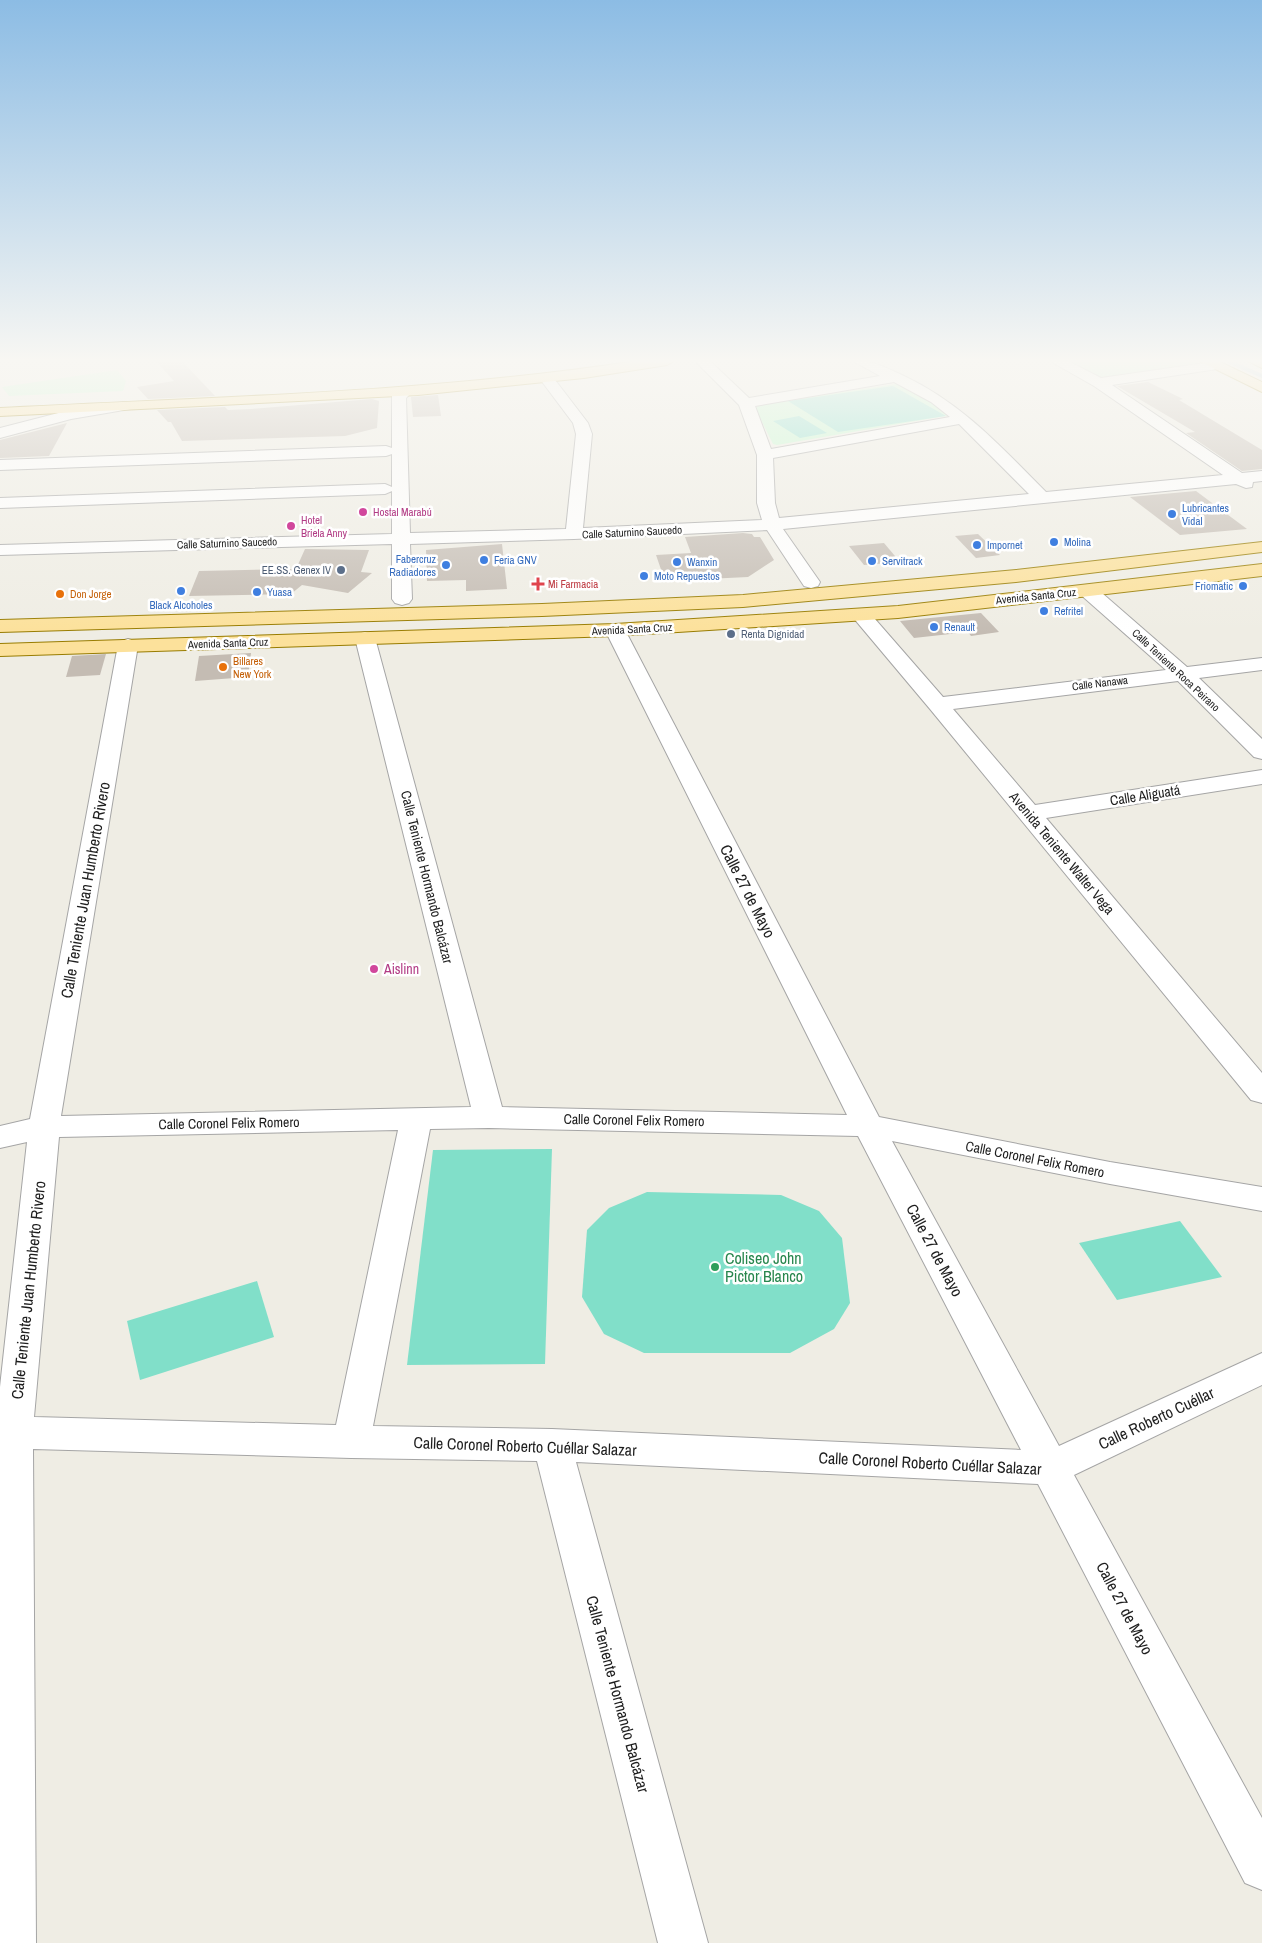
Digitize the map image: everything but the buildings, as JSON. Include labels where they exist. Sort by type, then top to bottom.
[{"type":"main road","points":[[0,612],[655,593],[1004,566],[1262,536]]},
{"type":"main road","name":"Avenida Santa Cruz","points":[[0,626],[542,610],[743,601],[1006,577],[1262,547]]},
{"type":"main road","name":"Avenida Santa Cruz","points":[[0,634],[622,614],[878,598],[1262,558]]},
{"type":"main road","points":[[1004,566],[1106,566]]},
{"type":"main road","name":"Avenida Santa Cruz","points":[[0,650],[615,630],[861,615],[1262,570]]},
{"type":"main road","points":[[1010,584],[1088,591]]},
{"type":"street","points":[[0,465],[367,452]]},
{"type":"street","points":[[386,452],[385,489],[402,599]]},
{"type":"street","points":[[384,558],[393,538],[397,452]]},
{"type":"street","points":[[574,534],[582,452]]},
{"type":"street","points":[[764,452],[766,503],[772,525],[811,582]]},
{"type":"street","points":[[765,455],[783,452]]},
{"type":"street","points":[[996,452],[1042,498]]},
{"type":"street","points":[[1200,452],[1240,479]]},
{"type":"street","name":"Calle Saturnino Saucedo","points":[[0,550],[574,534],[772,525],[1240,479],[1258,483]]},
{"type":"street","points":[[0,503],[385,489]]},
{"type":"street","name":"Calle Teniente Roca Peirano","points":[[1088,591],[1182,673],[1262,752]]},
{"type":"street","name":"Avenida Teniente Walter Vega","points":[[861,615],[938,704],[1262,1093]]},
{"type":"street","name":"Calle 27 de Mayo","points":[[615,630],[868,1126],[1262,1866]]},
{"type":"street","name":"Calle Teniente Hormando Balcázar","points":[[365,638],[489,1116]]},
{"type":"street","name":"Calle Teniente Juan Humberto Rivero","points":[[11,1943],[7,1434],[44,1127],[128,645]]},
{"type":"street","name":"Calle Nanawa","points":[[938,704],[1262,664]]},
{"type":"street","name":"Calle Aliguatá","points":[[1028,813],[1262,777]]},
{"type":"street","name":"Calle Coronel Felix Romero","points":[[0,1137],[44,1127],[489,1116],[868,1126],[1110,1173],[1262,1199]]},
{"type":"street","points":[[351,1442],[416,1119]]},
{"type":"street","name":"Calle Roberto Cuéllar","points":[[1051,1468],[1262,1368]]},
{"type":"street","name":"Calle Coronel Roberto Cuéllar Salazar","points":[[7,1434],[552,1445],[1051,1468]]},
{"type":"street","name":"Calle Teniente Hormando Balcázar","points":[[552,1445],[683,1943]]},
{"type":"green space","points":[[552,1149],[545,1364],[407,1365],[433,1150]]},
{"type":"green space","name":"Coliseo John Pictor Blanco","points":[[647,1192],[781,1195],[819,1211],[842,1238],[850,1303],[834,1329],[790,1353],[644,1353],[604,1334],[582,1297],[587,1230],[609,1208]]},
{"type":"green space","points":[[1180,1221],[1222,1277],[1117,1300],[1079,1243]]},
{"type":"green space","points":[[257,1281],[274,1337],[140,1380],[127,1321]]},
{"type":"place","name":"Hostal Marabú","points":[[363,512]]},
{"type":"place","name":"Lubricantes Vidal","points":[[1172,514]]},
{"type":"place","name":"Hotel Briela Anny","points":[[291,526]]},
{"type":"place","name":"Molina","points":[[1054,542]]},
{"type":"place","name":"Impornet","points":[[977,545]]},
{"type":"place","name":"Feria GNV","points":[[484,560]]},
{"type":"place","name":"Servitrack","points":[[872,561]]},
{"type":"place","name":"Wanxin","points":[[677,562]]},
{"type":"place","name":"Fabercruz Radiadores","points":[[446,565]]},
{"type":"place","name":"EE.SS. Genex IV","points":[[341,570]]},
{"type":"place","name":"Moto Repuestos","points":[[644,576]]},
{"type":"place","name":"Mi Farmacia","points":[[538,584]]},
{"type":"place","name":"Friomatic","points":[[1243,586]]},
{"type":"place","name":"Black Alcoholes","points":[[181,591]]},
{"type":"place","name":"Yuasa","points":[[257,592]]},
{"type":"place","name":"Don Jorge","points":[[60,594]]},
{"type":"place","name":"Refritel","points":[[1044,611]]},
{"type":"place","name":"Renault","points":[[934,627]]},
{"type":"place","name":"Renta Dignidad","points":[[731,634]]},
{"type":"place","name":"Billares New York","points":[[223,667]]},
{"type":"place","name":"Aislinn","points":[[374,969]]},
{"type":"place","name":"Coliseo John Pictor Blanco","points":[[715,1267]]}]
